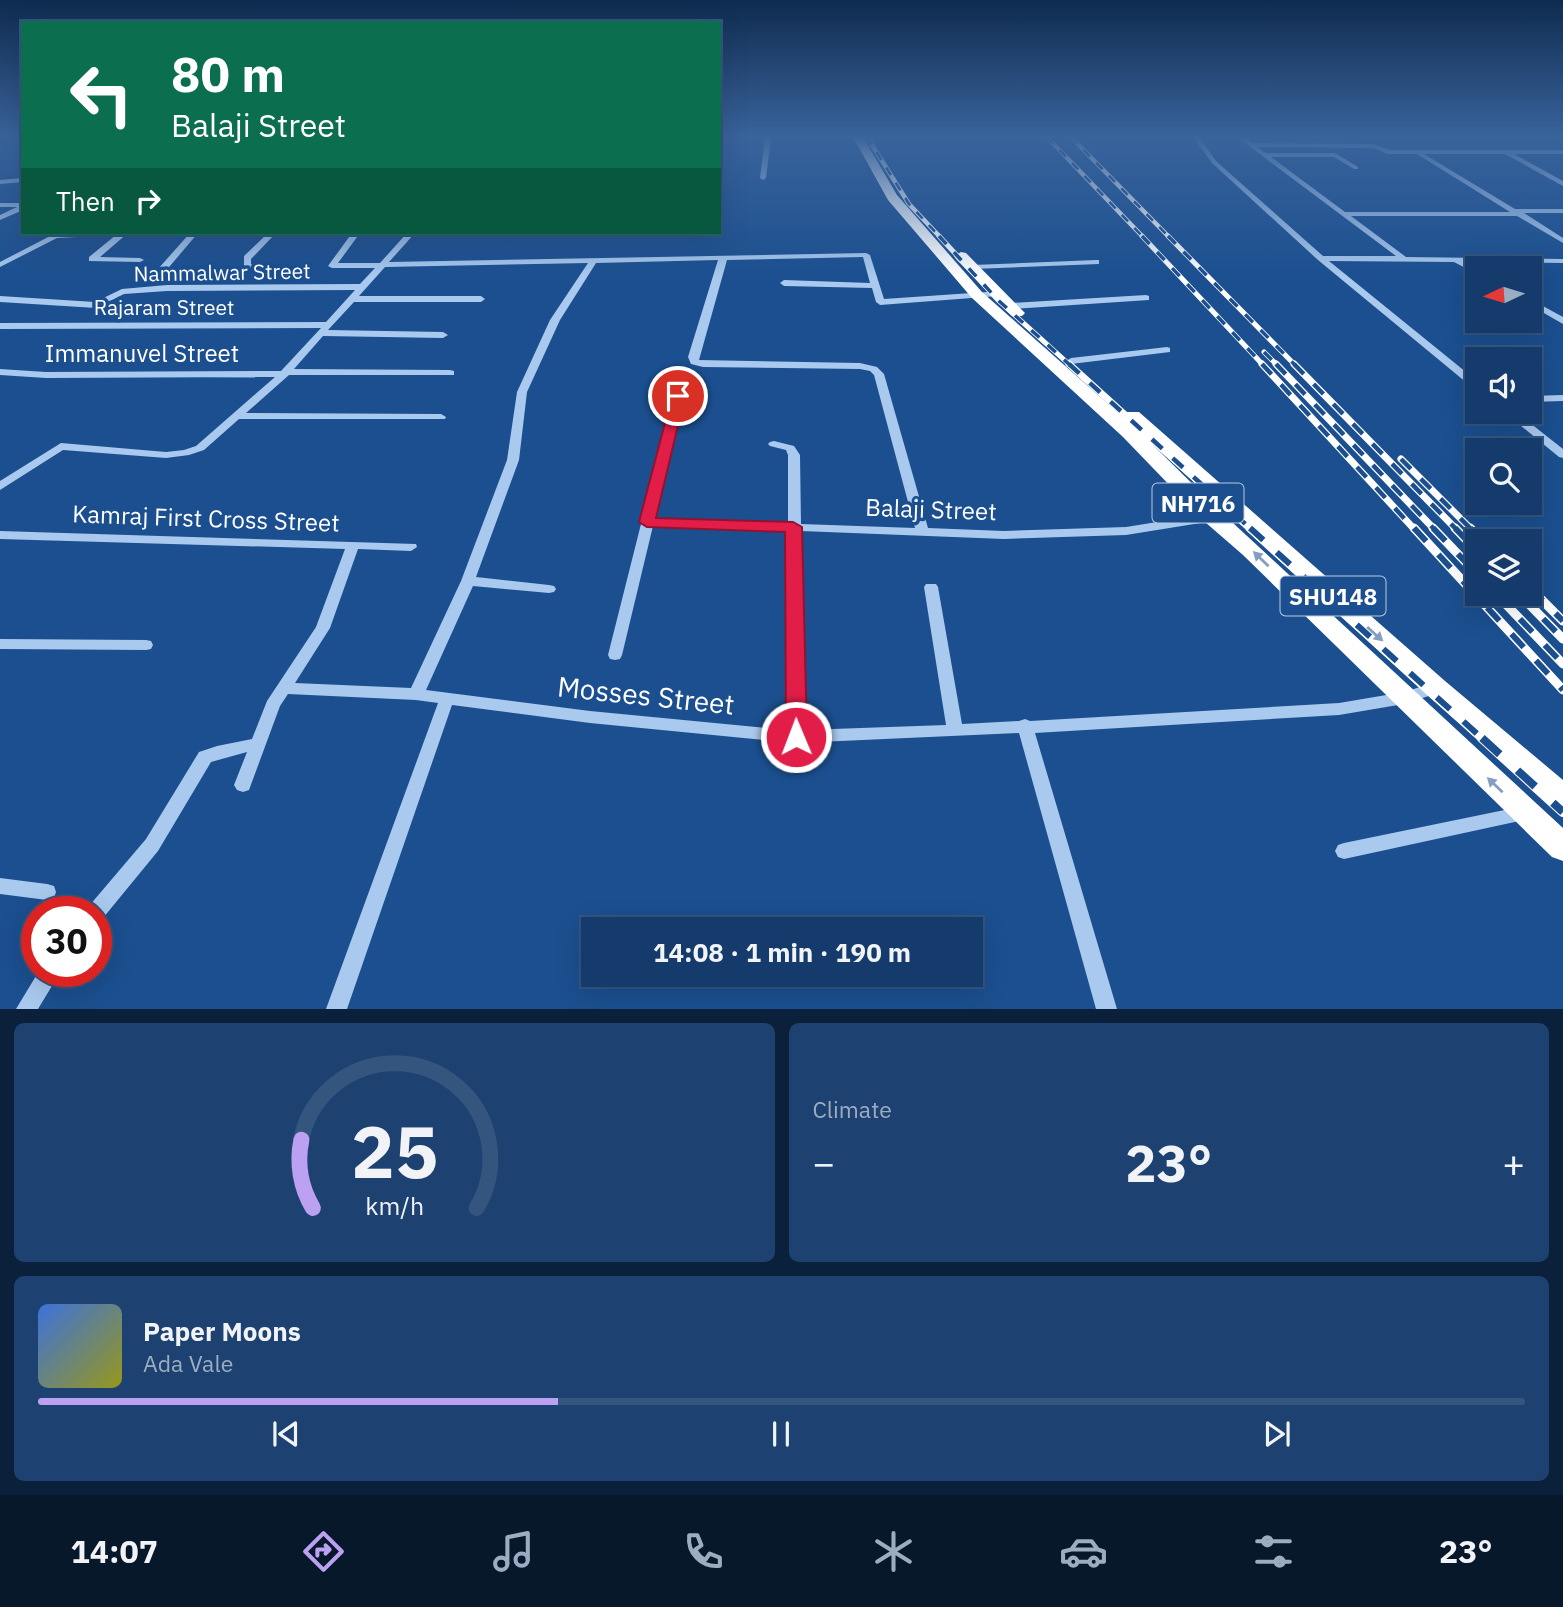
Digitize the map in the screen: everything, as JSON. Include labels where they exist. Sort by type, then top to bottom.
[{"type":"highway","name":"NH716","points":[[885,184],[892,197],[1213,517],[1251,550],[1563,848]]},
{"type":"highway","name":"SHU148","points":[[901,184],[914,204],[972,267],[988,294],[1011,306],[1436,688],[1563,797]]},
{"type":"street","points":[[1239,184],[1321,258],[1465,376]]},
{"type":"street","points":[[1303,184],[1404,259]]},
{"type":"street","points":[[1471,184],[1563,241]]},
{"type":"street","points":[[0,205],[21,206]]},
{"type":"street","points":[[0,218],[21,207]]},
{"type":"street","points":[[1345,214],[1563,211]]},
{"type":"street","points":[[0,265],[57,235]]},
{"type":"street","points":[[120,235],[92,259],[140,260]]},
{"type":"street","points":[[161,271],[192,235]]},
{"type":"street","points":[[253,268],[247,265],[247,258],[270,235]]},
{"type":"street","points":[[355,235],[332,266],[866,255],[880,302],[988,294]]},
{"type":"street","points":[[0,486],[61,446],[166,455],[200,448],[285,373],[409,235]]},
{"type":"street","points":[[1321,258],[1563,261]]},
{"type":"street","points":[[723,259],[693,357],[694,362],[860,366],[873,369],[879,374],[922,531]]},
{"type":"street","points":[[1455,260],[1465,265]]},
{"type":"street","points":[[416,694],[468,581],[513,460],[522,392],[555,320],[593,262]]},
{"type":"street","points":[[972,267],[1096,262]]},
{"type":"street","points":[[783,283],[875,286]]},
{"type":"street","name":"Nammalwar Street","points":[[0,299],[96,304],[122,292],[167,288],[363,287]]},
{"type":"street","points":[[1011,306],[1146,298]]},
{"type":"street","points":[[353,299],[481,299]]},
{"type":"street","points":[[1542,309],[1563,321]]},
{"type":"street","name":"Rajaram Street","points":[[0,326],[325,329],[443,335]]},
{"type":"street","points":[[1071,360],[1167,349]]},
{"type":"street","name":"Immanuvel Street","points":[[0,372],[46,375],[450,373]]},
{"type":"street","points":[[615,655],[678,396]]},
{"type":"street","points":[[1542,399],[1563,398]]},
{"type":"street","points":[[235,416],[441,417]]},
{"type":"street","points":[[1524,424],[1563,455]]},
{"type":"street","points":[[774,444],[790,448],[794,455],[796,737]]},
{"type":"street","name":"Balaji Street","points":[[647,522],[1004,535],[1126,531],[1213,517]]},
{"type":"street","name":"Kamraj First Cross Street","points":[[0,534],[411,547]]},
{"type":"street","points":[[243,785],[273,705],[323,628],[353,545]]},
{"type":"street","points":[[468,581],[549,589]]},
{"type":"street","points":[[930,587],[955,731]]},
{"type":"street","points":[[0,644],[146,645]]},
{"type":"street","name":"Mosses Street","points":[[286,688],[416,694],[590,717],[796,737],[955,731],[1025,725]]},
{"type":"street","points":[[1107,1009],[1025,725],[1339,709],[1404,698],[1436,688]]},
{"type":"street","points":[[336,1009],[447,698]]},
{"type":"street","points":[[109,896],[152,845],[205,757],[257,744]]},
{"type":"street","points":[[1344,851],[1524,813]]},
{"type":"street","points":[[0,886],[47,892]]},
{"type":"street","points":[[26,1009],[40,987]]},
{"type":"railway","points":[[897,184],[909,204],[941,238]]},
{"type":"railway","points":[[1092,184],[1144,238]]},
{"type":"railway","points":[[1117,184],[1170,238]]},
{"type":"railway","points":[[939,236],[999,301],[1071,366]]},
{"type":"railway","points":[[1142,236],[1264,366]]},
{"type":"railway","points":[[1168,236],[1296,366]]},
{"type":"railway","points":[[1264,352],[1276,364]]},
{"type":"railway","points":[[1069,364],[1252,530]]},
{"type":"railway","points":[[1262,364],[1415,530]]},
{"type":"railway","points":[[1276,364],[1435,530]]},
{"type":"railway","points":[[1294,364],[1457,530]]},
{"type":"railway","points":[[1401,459],[1471,529]]},
{"type":"railway","points":[[1250,528],[1484,740]]},
{"type":"railway","points":[[1414,528],[1563,690]]},
{"type":"railway","points":[[1433,528],[1465,561]]},
{"type":"railway","points":[[1455,528],[1465,538]]},
{"type":"railway","points":[[1542,600],[1563,621]]},
{"type":"railway","points":[[1507,606],[1563,664]]},
{"type":"railway","points":[[1531,606],[1563,639]]},
{"type":"railway","points":[[1482,738],[1563,812]]},
{"type":"route","points":[[678,396],[647,522],[793,527],[796,737]]}]
